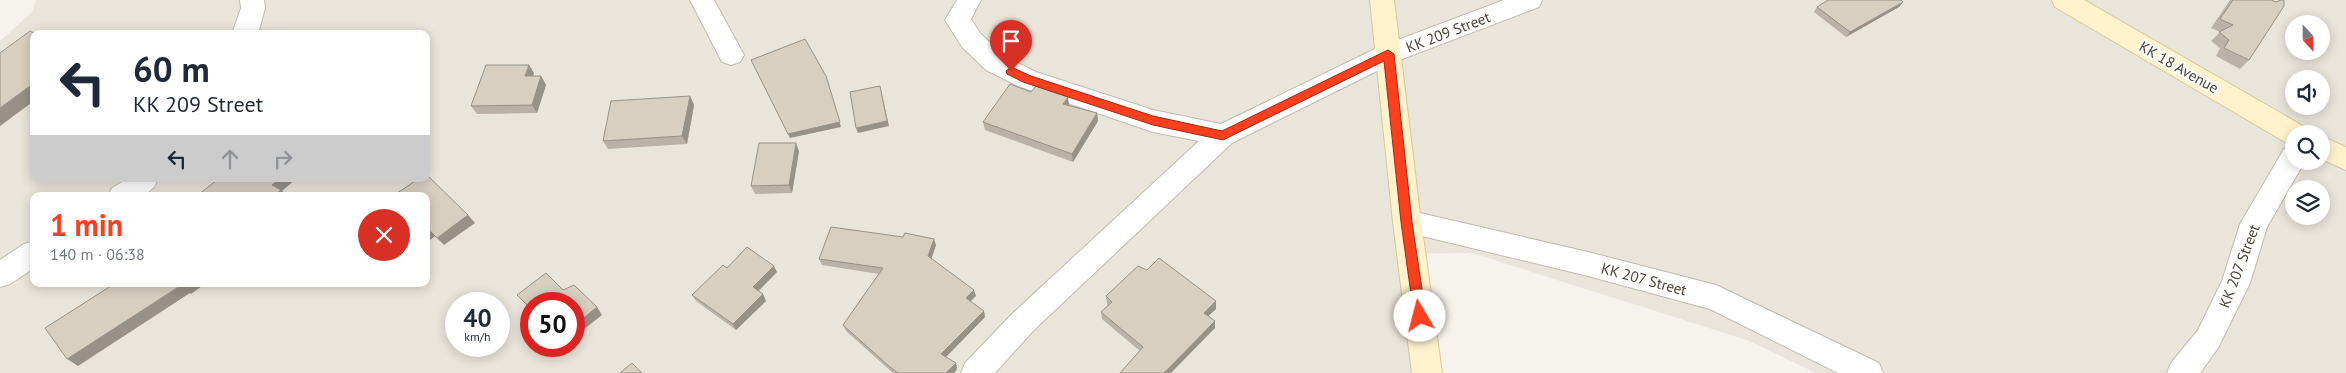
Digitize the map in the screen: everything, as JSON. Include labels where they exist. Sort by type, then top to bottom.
[{"type":"main road","points":[[1382,0],[1407,222],[1428,373]]},
{"type":"main road","name":"KK 18 Avenue","points":[[2064,0],[2285,129]]},
{"type":"main road","points":[[2330,152],[2346,159]]},
{"type":"street","points":[[246,30],[253,8],[252,0]]},
{"type":"street","points":[[702,0],[731,55]]},
{"type":"street","points":[[969,0],[958,20],[971,40],[995,63],[1027,79],[1153,121],[1223,136]]},
{"type":"street","name":"KK 209 Street","points":[[976,373],[1023,322],[1223,136],[1388,54],[1530,0]]},
{"type":"street","name":"KK 207 Street","points":[[2182,373],[2208,339],[2236,283],[2254,224],[2286,170]]},
{"type":"street","points":[[128,192],[141,182]]},
{"type":"street","name":"KK 207 Street","points":[[1407,222],[1588,264],[1716,298],[1868,373]]},
{"type":"street","points":[[0,275],[30,256]]},
{"type":"shaded area","points":[[36,0],[2346,0],[2346,373],[1816,373],[1747,340],[1472,253],[1397,254],[1412,373],[0,373],[0,41],[32,12]]},
{"type":"building","points":[[1828,0],[1901,0],[1903,2],[1850,32],[1817,7]]},
{"type":"building","points":[[2233,0],[2271,0],[2276,2],[2284,0],[2284,6],[2249,60],[2224,48],[2229,40],[2219,32],[2233,25],[2220,19]]},
{"type":"building","points":[[30,31],[30,86],[0,108],[0,53]]},
{"type":"building","points":[[805,39],[826,76],[840,122],[788,134],[751,60]]},
{"type":"building","points":[[486,65],[529,65],[525,76],[541,76],[532,105],[471,106]]},
{"type":"building","points":[[1010,84],[1031,92],[1036,86],[1068,97],[1063,104],[1097,113],[1072,154],[983,122]]},
{"type":"building","points":[[880,86],[887,121],[856,128],[850,92]]},
{"type":"building","points":[[690,96],[682,136],[603,141],[611,101]]},
{"type":"building","points":[[759,143],[796,143],[789,185],[751,186]]},
{"type":"building","points":[[430,178],[468,215],[437,238],[430,231],[430,192],[399,192],[414,182],[430,182]]},
{"type":"building","points":[[214,182],[276,182],[272,185],[281,190],[279,192],[202,192]]},
{"type":"building","points":[[831,227],[903,237],[905,233],[934,239],[928,256],[974,290],[966,298],[984,311],[941,354],[956,363],[946,373],[898,373],[843,325],[883,268],[819,259]]},
{"type":"building","points":[[747,247],[774,266],[753,287],[763,294],[733,324],[692,295],[723,265],[727,268]]},
{"type":"building","points":[[1159,258],[1216,301],[1204,313],[1215,321],[1164,373],[1120,373],[1143,347],[1101,312],[1112,302],[1106,296],[1138,266],[1147,270]]},
{"type":"building","points":[[546,273],[563,290],[574,285],[581,292],[521,292]]},
{"type":"building","points":[[109,287],[178,287],[67,359],[45,328]]},
{"type":"building","points":[[585,296],[597,307],[585,317]]},
{"type":"building","points":[[632,363],[642,373],[620,373]]},
{"type":"route","points":[[1011,71],[1027,79],[1153,121],[1223,136],[1388,54],[1407,222],[1420,316]]}]
